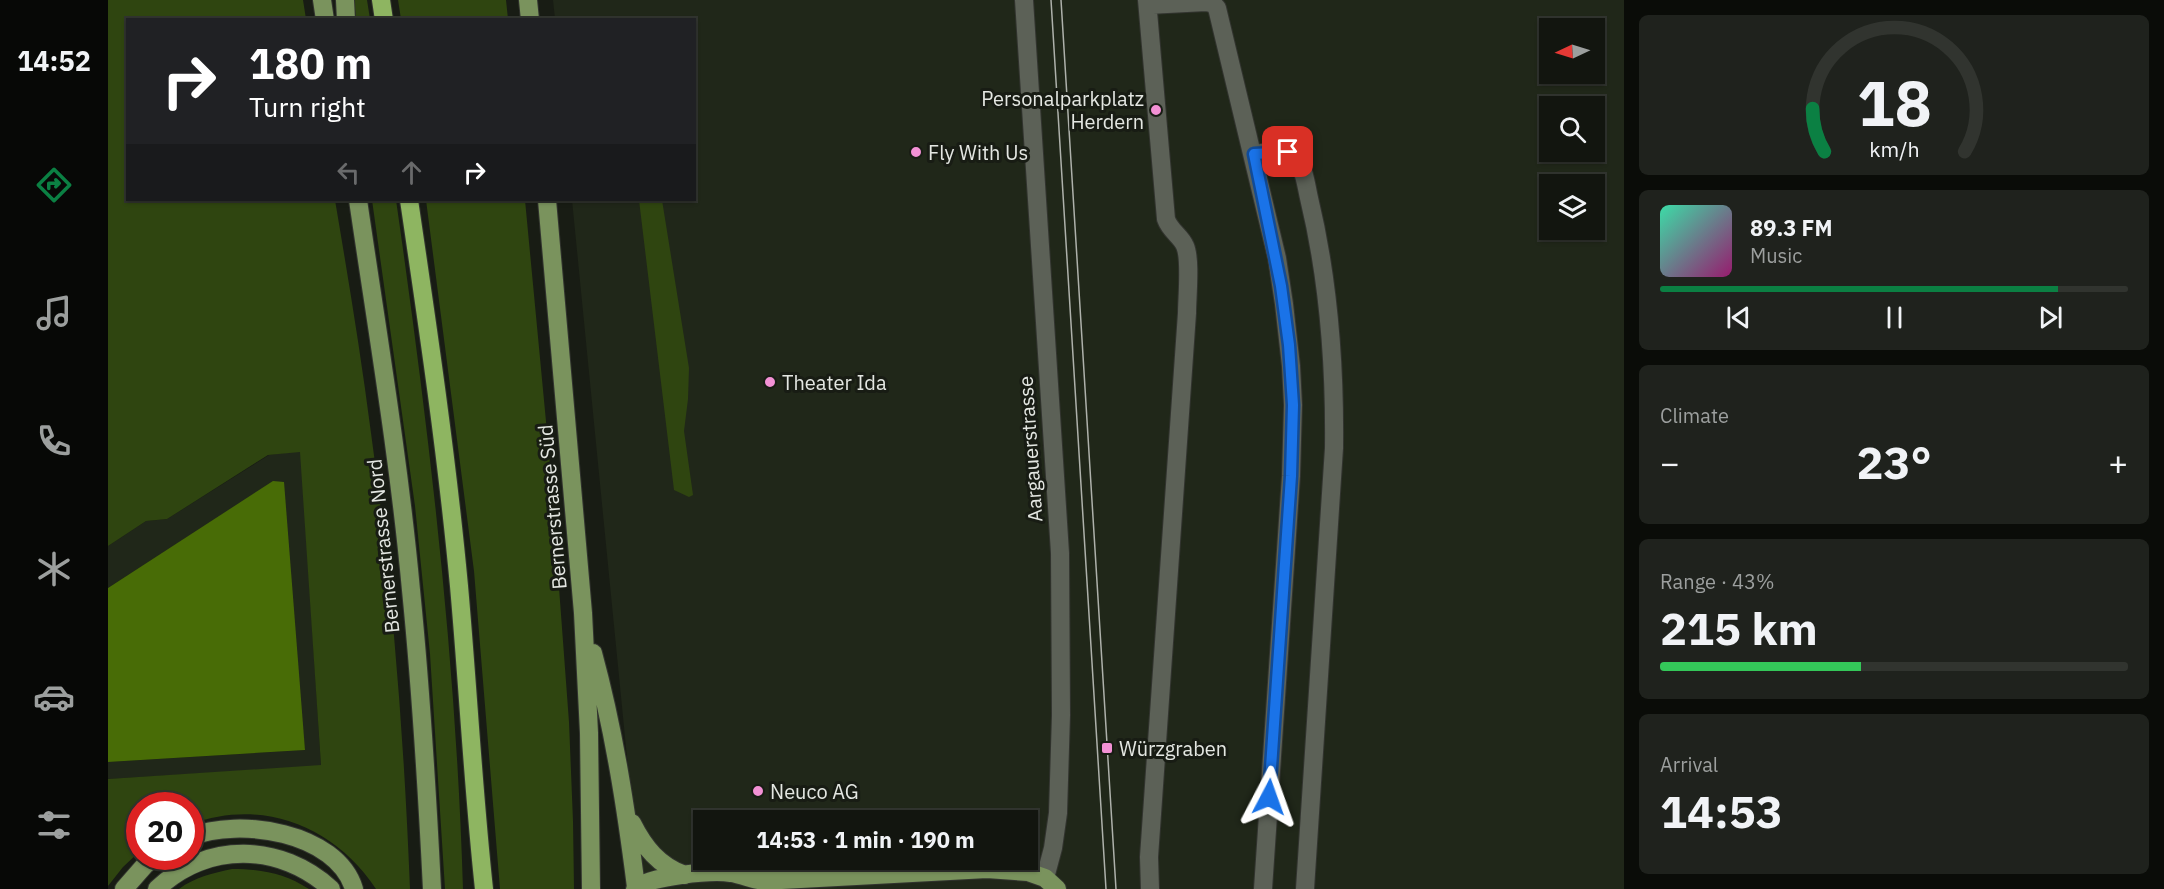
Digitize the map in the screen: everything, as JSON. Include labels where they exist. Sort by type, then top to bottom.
[{"type":"highway","points":[[381,0],[384,18]]},
{"type":"highway","points":[[410,201],[459,585],[484,889]]},
{"type":"highway","points":[[476,889],[478,831]]},
{"type":"main road","points":[[322,0],[325,18]]},
{"type":"main road","points":[[345,0],[346,18]]},
{"type":"main road","points":[[528,0],[530,18]]},
{"type":"main road","name":"Bernerstrasse Nord","points":[[358,201],[389,409],[411,589],[425,761],[432,889]]},
{"type":"main road","name":"Bernerstrasse Süd","points":[[547,201],[583,613],[591,889]]},
{"type":"main road","points":[[583,613],[608,709],[627,813],[636,888],[653,880],[686,875],[729,873],[763,881],[833,883],[987,869],[1014,870],[1051,883]]},
{"type":"main road","points":[[627,813],[638,836],[654,857],[670,870],[686,875]]},
{"type":"main road","points":[[204,833],[236,828],[275,831],[297,838],[339,864],[350,878],[354,889]]},
{"type":"main road","points":[[157,889],[192,865],[221,855],[238,854],[255,854],[284,859],[306,870],[331,889]]},
{"type":"main road","points":[[124,889],[141,870]]},
{"type":"main road","points":[[742,889],[763,881]]},
{"type":"street","name":"Aargauerstrasse","points":[[1024,0],[1060,553],[1061,715],[1058,813],[1051,883]]},
{"type":"street","points":[[1150,889],[1150,845],[1187,313],[1187,258],[1186,247],[1168,225],[1165,214],[1147,3],[1206,2],[1216,6],[1220,16],[1254,154],[1283,295],[1291,366],[1293,405],[1291,476],[1263,889]]},
{"type":"street","points":[[1254,154],[1288,152],[1295,157],[1301,168],[1322,260],[1333,361],[1334,448],[1305,889]]},
{"type":"shaded area","points":[[108,0],[303,0],[306,18],[126,18],[126,201],[335,201],[363,375],[385,546],[401,717],[410,889],[376,889],[359,867],[340,849],[318,834],[295,823],[244,814],[204,821],[204,792],[126,792],[126,864],[108,886],[108,779],[321,765],[300,452],[268,455],[167,519],[146,521],[108,546]]},
{"type":"shaded area","points":[[354,0],[367,0],[370,18],[356,18]]},
{"type":"shaded area","points":[[398,0],[506,0],[508,18],[401,18]]},
{"type":"shaded area","points":[[553,0],[1624,0],[1624,889],[640,889],[572,201],[696,201],[696,18],[555,18]]},
{"type":"shaded area","points":[[372,201],[396,201],[408,286],[430,458],[447,630],[463,889],[445,889],[430,654],[415,506]]},
{"type":"shaded area","points":[[426,201],[525,201],[549,453],[569,722],[574,889],[500,889],[474,571]]},
{"type":"shaded area","points":[[639,201],[662,201],[689,368],[684,431],[693,495],[689,497],[674,490]]},
{"type":"shaded area","points":[[301,451],[321,766],[108,779],[108,762],[305,750],[273,482],[108,588],[108,546],[146,521],[167,519],[269,455]]},
{"type":"shaded area","points":[[273,481],[284,482],[305,750],[108,762],[108,588]]},
{"type":"shaded area","points":[[232,869],[272,873],[309,889],[179,889],[198,878]]},
{"type":"tram line","points":[[1051,0],[1106,889]]},
{"type":"tram line","points":[[1061,0],[1116,889]]},
{"type":"place","name":"Personalparkplatz Herdern","points":[[1156,110]]},
{"type":"place","name":"Fly With Us","points":[[916,152]]},
{"type":"place","name":"Theater Ida","points":[[770,382]]},
{"type":"place","name":"Würzgraben","points":[[1107,748]]},
{"type":"place","name":"Neuco AG","points":[[758,791]]},
{"type":"route","points":[[1269,797],[1291,476],[1293,405],[1289,345],[1277,258],[1254,154],[1288,152]]}]
